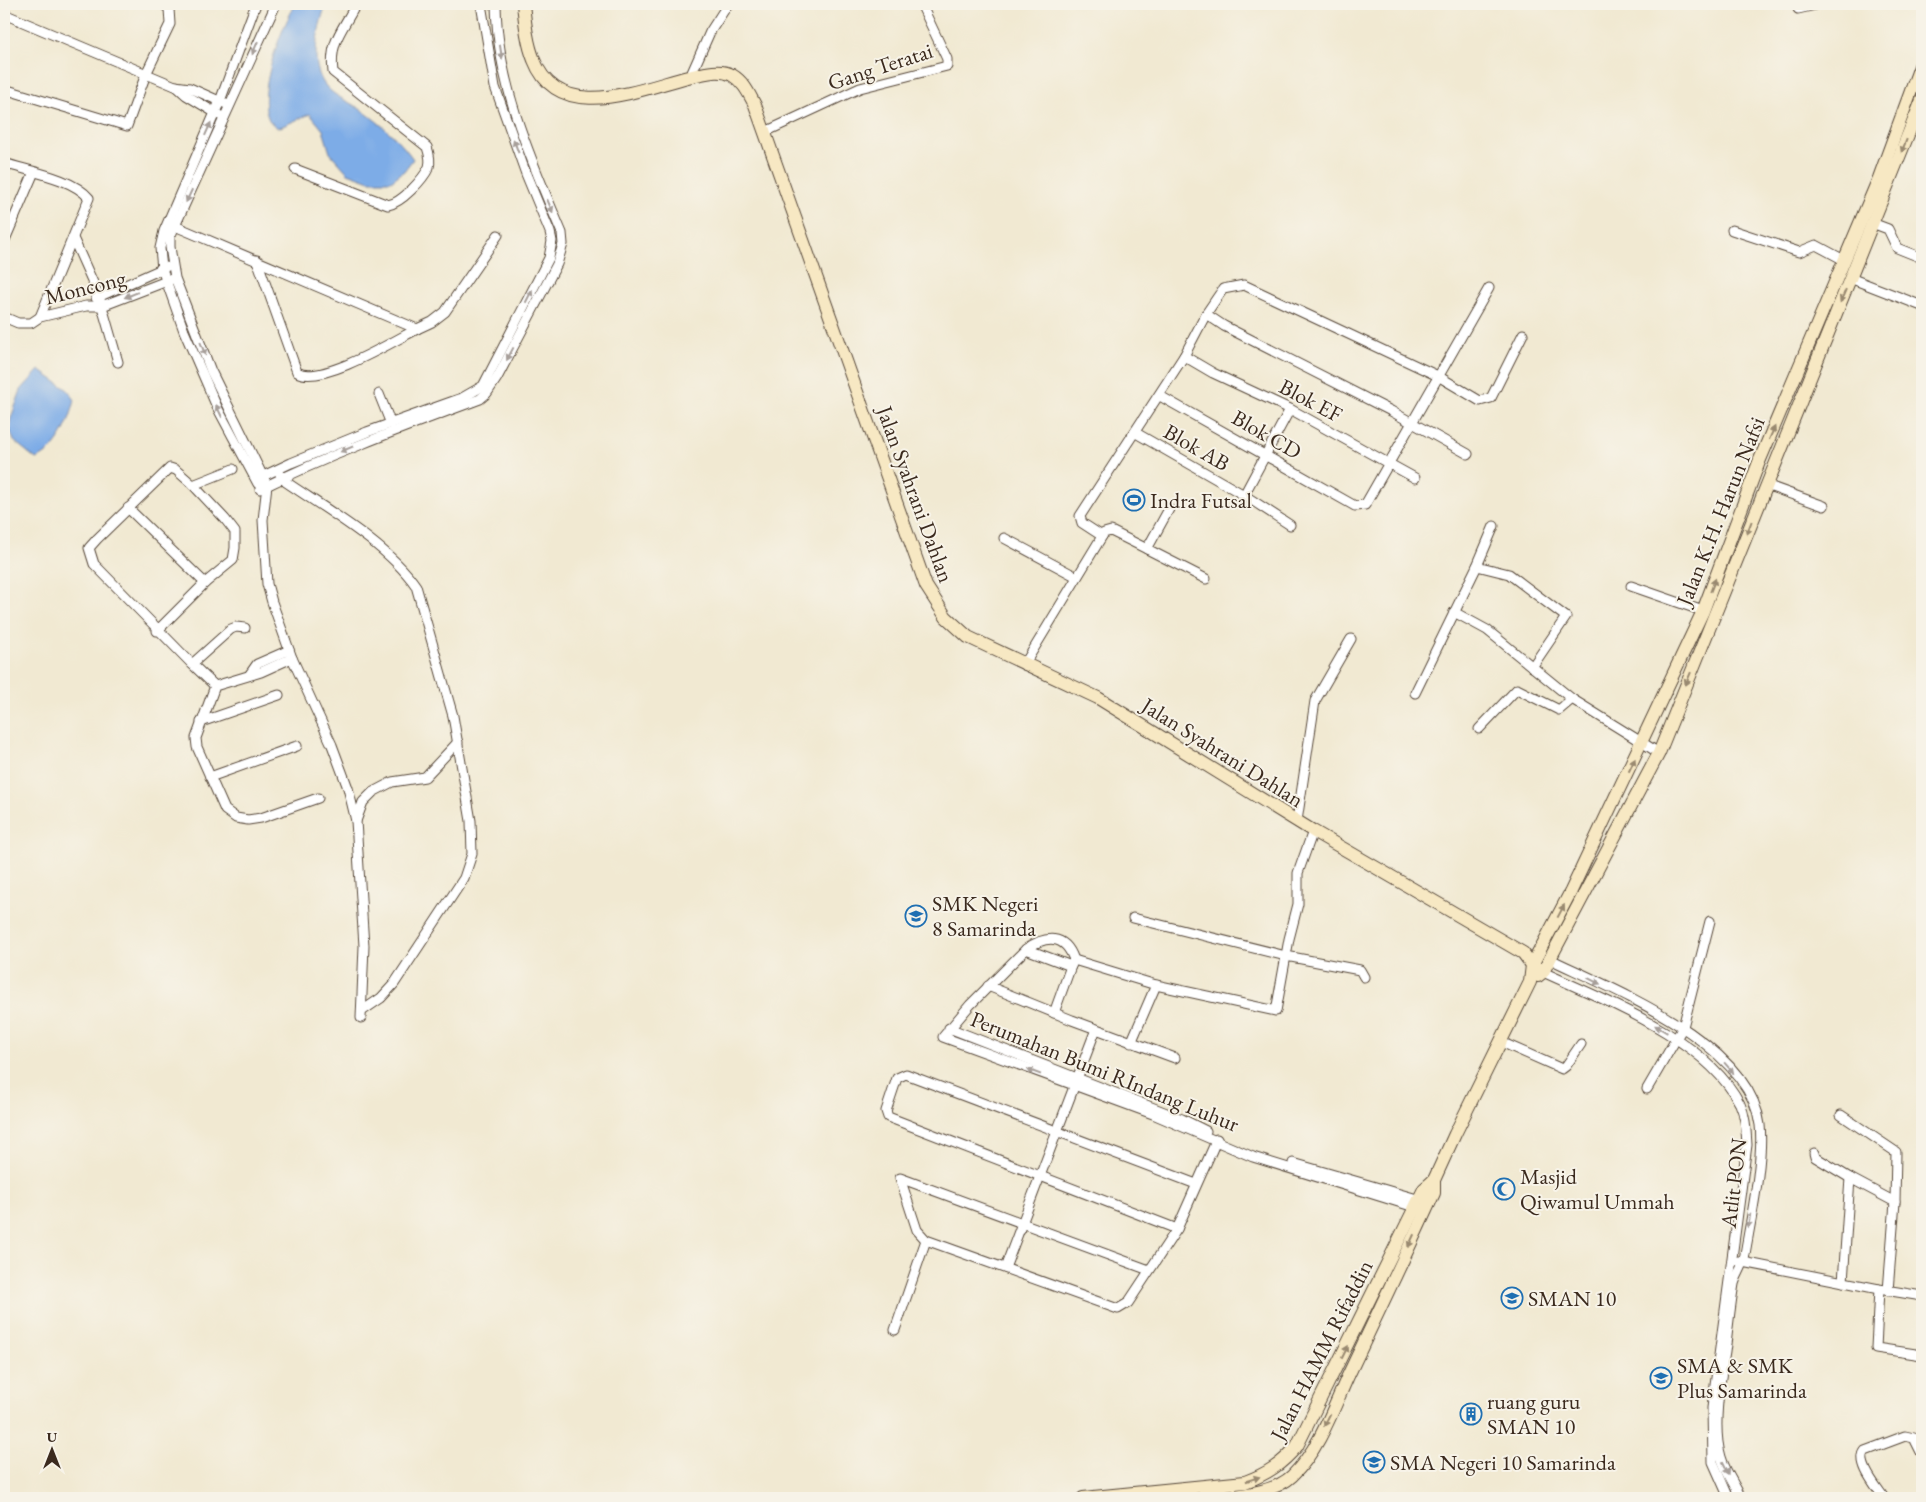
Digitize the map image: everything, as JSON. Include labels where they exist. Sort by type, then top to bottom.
[{"type":"main road","name":"Jalan Syahrani Dahlan","points":[[523,4],[534,61],[545,80],[557,90],[575,97],[620,96],[690,76],[720,72],[731,74],[742,82],[755,105],[765,132],[926,586],[946,617],[968,637],[1024,665],[1098,698],[1297,821],[1312,835],[1535,959]]},
{"type":"main road","name":"Jalan K.H. Harun Nafsi","points":[[1543,972],[1659,753],[1872,223],[1922,61]]},
{"type":"main road","name":"Jalan K.H. Harun Nafsi","points":[[1535,959],[1571,891],[1642,744],[1670,676],[1703,611],[1746,496],[1844,260],[1922,100]]},
{"type":"main road","points":[[1746,496],[1760,501]]},
{"type":"main road","name":"Atlit PON","points":[[1535,959],[1550,960]]},
{"type":"main road","name":"Atlit PON","points":[[1535,959],[1543,972]]},
{"type":"main road","name":"Jalan HAMM Rifaddin","points":[[1082,1498],[1245,1482],[1264,1475],[1284,1461],[1297,1446],[1422,1205],[1434,1193],[1434,1180],[1530,982],[1535,959]]},
{"type":"main road","name":"Jalan HAMM Rifaddin","points":[[1530,982],[1543,972]]},
{"type":"main road","name":"Jalan HAMM Rifaddin","points":[[1225,1498],[1249,1494],[1282,1483],[1292,1476],[1308,1458],[1422,1205]]},
{"type":"street","points":[[4,89],[127,126],[146,74],[170,24],[169,9],[163,4]]},
{"type":"street","points":[[256,4],[220,101],[164,231],[160,248],[162,269],[171,279],[262,483],[267,584],[290,654],[332,745],[348,788],[356,821],[364,946],[361,1014],[381,998],[394,984],[464,878],[472,854],[471,821],[453,716],[416,586],[409,576],[366,538],[282,478],[276,470]]},
{"type":"street","points":[[171,279],[170,237],[226,118],[276,4]]},
{"type":"street","points":[[295,169],[316,179],[388,205],[396,204],[406,196],[429,167],[430,156],[427,147],[333,72],[331,56],[335,39],[356,4]]},
{"type":"street","points":[[690,76],[710,32],[728,4]]},
{"type":"street","name":"Gang Teratai","points":[[765,132],[860,88],[947,66],[947,59],[921,4]]},
{"type":"street","points":[[1798,9],[1820,4]]},
{"type":"street","points":[[496,6],[496,22],[506,84],[527,150],[562,233],[563,244],[557,264],[497,378],[487,393],[480,399],[371,439],[282,478],[262,483],[276,470],[462,398],[483,386],[552,249],[550,232],[526,174],[495,87],[481,7],[496,6]]},
{"type":"street","points":[[4,14],[175,86],[215,113],[226,118]]},
{"type":"street","points":[[175,86],[190,88],[230,106]]},
{"type":"street","points":[[4,163],[77,188],[89,198],[40,317]]},
{"type":"street","points":[[4,242],[34,172]]},
{"type":"street","points":[[1872,223],[1888,229],[1897,248],[1922,258]]},
{"type":"street","points":[[175,226],[417,329]]},
{"type":"street","points":[[1732,230],[1799,252],[1816,245],[1844,260]]},
{"type":"street","points":[[257,260],[297,372],[303,376],[316,376],[337,369],[432,322],[445,312],[498,235]]},
{"type":"street","points":[[73,238],[99,296],[118,362]]},
{"type":"street","points":[[86,306],[99,296],[172,264]]},
{"type":"street","points":[[1850,278],[1922,306]]},
{"type":"street","name":"Moncong","points":[[4,317],[18,323],[31,323],[40,317],[86,306],[102,306],[171,279]]},
{"type":"street","points":[[1102,536],[1082,523],[1080,516],[1160,396],[1206,314],[1223,289],[1244,285],[1438,376],[1480,401],[1486,401],[1491,398],[1523,334]]},
{"type":"street","points":[[1389,464],[1489,288]]},
{"type":"street","points":[[1206,314],[1468,454]]},
{"type":"street","name":"Blok EF","points":[[1184,356],[1213,373],[1290,409],[1415,478]]},
{"type":"street","points":[[379,394],[391,424]]},
{"type":"street","name":"Blok CD","points":[[1160,396],[1354,506],[1368,503],[1389,464]]},
{"type":"street","points":[[1244,494],[1290,409]]},
{"type":"street","name":"Blok AB","points":[[1136,433],[1182,461],[1244,494],[1290,525]]},
{"type":"street","points":[[157,631],[204,583],[233,560],[235,532],[193,485],[173,468],[167,468],[89,548],[89,555],[94,564],[157,631],[215,686]]},
{"type":"street","points":[[193,485],[232,469]]},
{"type":"street","points":[[1766,485],[1824,506]]},
{"type":"street","points":[[128,508],[204,583]]},
{"type":"street","points":[[1147,549],[1170,510]]},
{"type":"street","points":[[1415,694],[1477,566],[1494,526]]},
{"type":"street","points":[[1024,665],[1106,531],[1111,531],[1206,579]]},
{"type":"street","points":[[1004,538],[1077,577]]},
{"type":"street","points":[[1477,566],[1509,574],[1566,617],[1532,667]]},
{"type":"street","points":[[1632,586],[1703,611]]},
{"type":"street","points":[[1454,612],[1486,630],[1572,699],[1659,753]]},
{"type":"street","points":[[192,664],[231,629],[245,628]]},
{"type":"street","points":[[1297,821],[1315,701],[1351,639]]},
{"type":"street","points":[[290,654],[261,672],[215,686],[196,738],[197,747],[225,810],[242,820],[262,818],[318,798]]},
{"type":"street","points":[[1479,729],[1517,689],[1559,710],[1572,699]]},
{"type":"street","points":[[201,722],[279,695]]},
{"type":"street","points":[[356,821],[363,802],[373,792],[392,782],[425,777],[458,742]]},
{"type":"street","points":[[210,777],[297,746]]},
{"type":"street","points":[[1026,949],[1156,985],[1275,1011],[1298,904],[1298,872],[1312,835]]},
{"type":"street","points":[[1133,918],[1286,956],[1360,970],[1364,978]]},
{"type":"street","points":[[1647,1089],[1683,1027],[1710,921]]},
{"type":"street","name":"Perumahan Bumi RIndang Luhur","points":[[1072,963],[1065,946],[1050,938],[1042,939],[1026,949],[949,1028],[1075,1083],[1182,1119],[1217,1140],[1254,1157],[1422,1205]]},
{"type":"street","name":"Atlit PON","points":[[1550,960],[1638,1002],[1683,1027],[1716,1054],[1734,1073],[1752,1099],[1757,1112],[1760,1125],[1760,1155],[1743,1262],[1735,1282],[1721,1378],[1717,1438],[1721,1459],[1741,1498]]},
{"type":"street","points":[[1054,1013],[1072,963]]},
{"type":"street","name":"Atlit PON","points":[[1543,972],[1662,1029],[1692,1049],[1712,1068],[1740,1104],[1746,1121],[1747,1145],[1730,1260],[1712,1408],[1712,1462],[1729,1498]]},
{"type":"street","points":[[1131,1043],[1156,985]]},
{"type":"street","points":[[988,986],[1096,1030],[1175,1058]]},
{"type":"street","points":[[949,1028],[943,1037],[1075,1083]]},
{"type":"street","points":[[1005,1268],[1096,1030]]},
{"type":"street","points":[[1501,1042],[1562,1069],[1581,1044]]},
{"type":"street","points":[[1176,1229],[888,1117],[886,1111],[897,1078],[906,1074],[1196,1184]]},
{"type":"street","points":[[1841,1115],[1894,1149],[1896,1157],[1895,1202],[1876,1348],[1922,1354]]},
{"type":"street","points":[[1149,1270],[900,1178],[917,1230],[926,1240],[1114,1309],[1121,1308],[1128,1303],[1176,1229],[1217,1140]]},
{"type":"street","points":[[1814,1152],[1815,1157],[1895,1202]]},
{"type":"street","points":[[1843,1282],[1850,1178]]},
{"type":"street","points":[[896,1330],[926,1240]]},
{"type":"street","points":[[1730,1260],[1922,1296]]},
{"type":"street","points":[[1884,1498],[1863,1463],[1865,1451],[1905,1436],[1914,1438],[1922,1454]]},
{"type":"water","points":[[296,4],[324,4],[316,57],[320,77],[325,85],[333,93],[370,116],[402,145],[413,159],[404,171],[391,181],[370,181],[348,173],[330,153],[323,130],[310,114],[278,128],[269,120],[266,108],[268,78],[277,44]]},
{"type":"water","points":[[39,370],[68,390],[75,400],[70,417],[57,442],[44,455],[36,459],[14,441],[10,430],[11,418],[21,390]]},
{"type":"place","name":"Indra Futsal","points":[[1134,500]]},
{"type":"place","name":"SMK Negeri 8 Samarinda","points":[[916,916]]},
{"type":"place","name":"Masjid Qiwamul Ummah","points":[[1504,1189]]},
{"type":"place","name":"SMAN 10","points":[[1512,1298]]},
{"type":"place","name":"SMA & SMK Plus Samarinda","points":[[1661,1378]]},
{"type":"place","name":"ruang guru SMAN 10","points":[[1471,1414]]},
{"type":"place","name":"SMA Negeri 10 Samarinda","points":[[1374,1462]]}]
